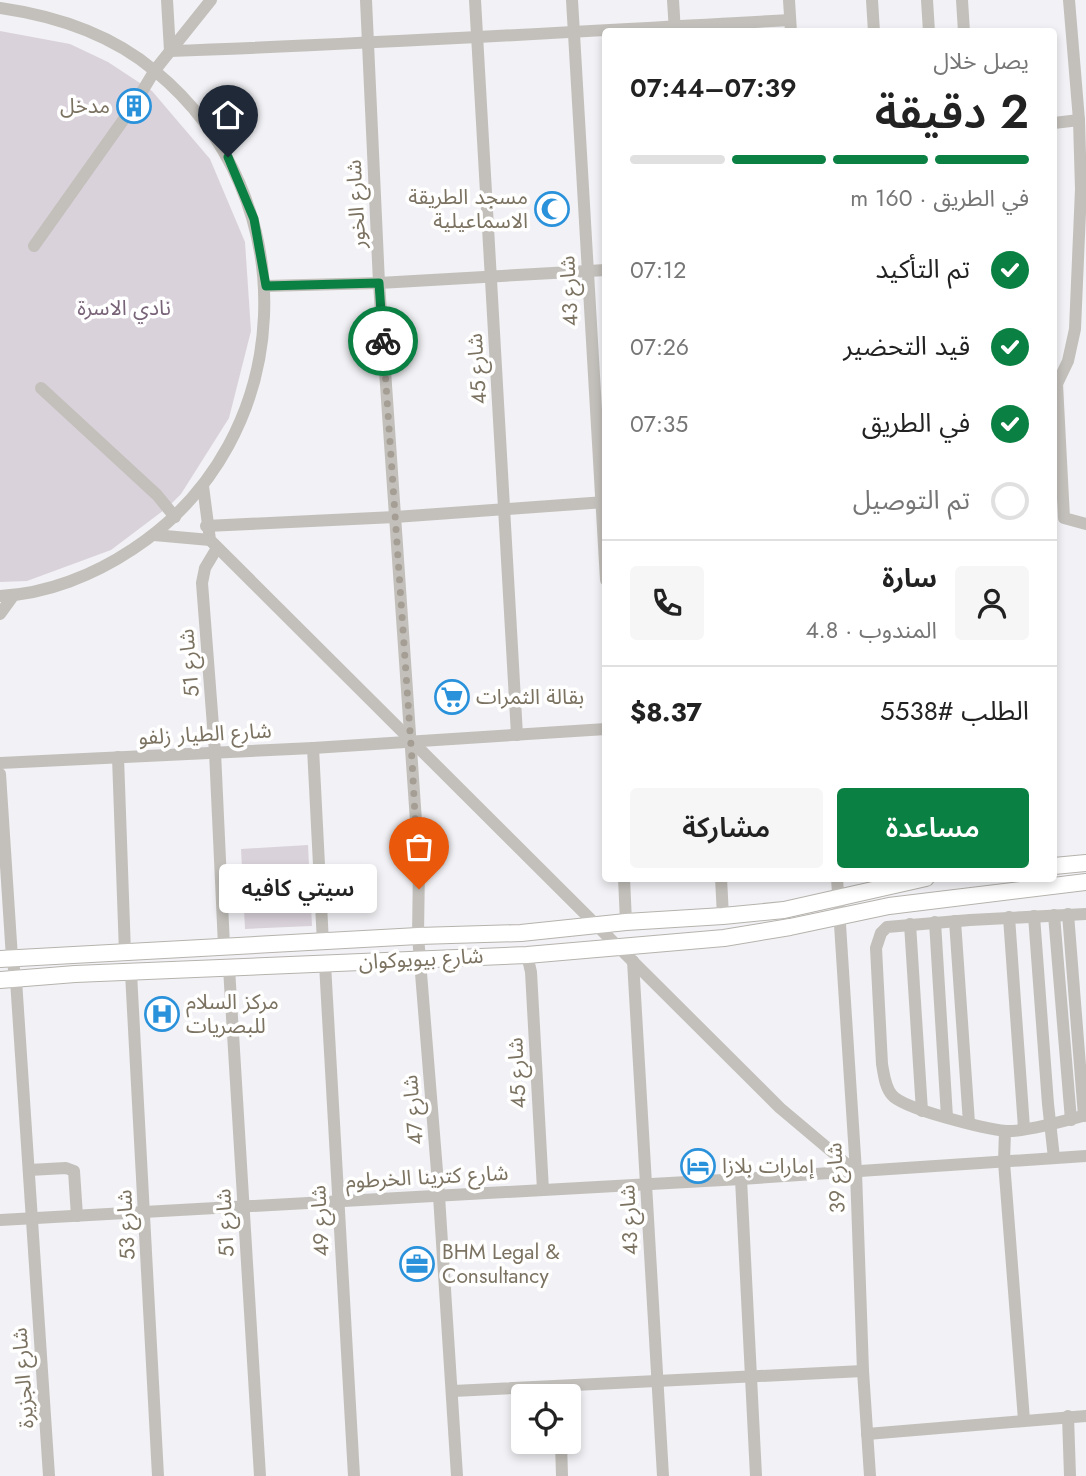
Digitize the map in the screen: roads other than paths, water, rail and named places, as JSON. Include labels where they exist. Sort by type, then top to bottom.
[{"type":"main road","points":[[1057,866],[1086,863]]},
{"type":"main road","name":"شارع بيويوكوان","points":[[6,959],[418,936],[521,933],[626,922],[723,916],[784,910],[907,882]]},
{"type":"main road","name":"شارع بيويوكوان","points":[[8,980],[75,974],[527,955],[724,938],[890,905],[1086,882]]},
{"type":"street","points":[[167,0],[170,51]]},
{"type":"street","points":[[137,100],[155,70],[211,0]]},
{"type":"street","name":"شارع الخور","points":[[366,0],[379,283],[411,741]]},
{"type":"street","name":"شارع 45","points":[[475,0],[517,735]]},
{"type":"street","name":"شارع 43","points":[[572,0],[602,488]]},
{"type":"street","points":[[673,0],[675,28]]},
{"type":"street","points":[[713,28],[790,26],[789,0]]},
{"type":"street","points":[[872,0],[874,28]]},
{"type":"street","points":[[927,0],[929,28]]},
{"type":"street","points":[[962,0],[964,28]]},
{"type":"street","points":[[1057,380],[1068,361],[1075,330],[1081,189],[1079,121],[1069,0]]},
{"type":"street","points":[[0,8],[46,16],[89,30],[155,70],[189,102],[228,157],[254,219],[266,286],[264,339],[253,391],[232,441],[203,486],[175,517],[154,535],[111,564],[64,584],[7,596],[0,614]]},
{"type":"street","points":[[170,51],[368,45],[477,36],[602,30]]},
{"type":"street","points":[[34,246],[129,112]]},
{"type":"street","points":[[1057,123],[1079,121]]},
{"type":"street","points":[[266,286],[379,283],[602,270]]},
{"type":"street","points":[[41,388],[157,495],[175,517]]},
{"type":"street","points":[[1057,451],[1059,518],[1086,524]]},
{"type":"street","points":[[203,486],[206,526],[213,544],[780,1108],[856,1172]]},
{"type":"street","points":[[206,526],[394,517],[602,502]]},
{"type":"street","points":[[154,535],[213,544]]},
{"type":"street","name":"شارع 51","points":[[213,544],[202,583],[215,752],[224,946]]},
{"type":"street","name":"شارع الطيار زلفو","points":[[0,763],[313,748],[602,729]]},
{"type":"street","name":"شارع 47","points":[[411,741],[419,865],[418,936],[439,1196],[457,1476]]},
{"type":"street","points":[[313,748],[323,943]]},
{"type":"street","points":[[118,757],[124,953]]},
{"type":"street","name":"شارع الجزيرة","points":[[0,774],[6,959],[29,1170],[49,1476]]},
{"type":"street","points":[[624,882],[626,922]]},
{"type":"street","points":[[721,882],[723,916]]},
{"type":"street","name":"شارع 39","points":[[837,882],[856,1172],[863,1371],[870,1476]]},
{"type":"street","points":[[1068,914],[1085,1116],[1005,1130],[922,1111],[891,1095],[885,1083],[876,948],[881,933],[887,927],[1009,917],[1068,914],[1086,914]]},
{"type":"street","points":[[1054,915],[1071,1120]]},
{"type":"street","points":[[1034,916],[1054,1158]]},
{"type":"street","points":[[1009,917],[1024,1128]]},
{"type":"street","points":[[955,921],[969,1122]]},
{"type":"street","points":[[935,922],[947,1117]]},
{"type":"street","points":[[910,924],[922,1111]]},
{"type":"street","name":"شارع 45","points":[[527,955],[531,972],[543,1190]]},
{"type":"street","name":"شارع 43","points":[[633,961],[663,1476]]},
{"type":"street","name":"شارع 49","points":[[325,964],[354,1476]]},
{"type":"street","name":"شارع 51","points":[[229,968],[260,1476]]},
{"type":"street","name":"شارع 53","points":[[131,973],[159,1476]]},
{"type":"street","points":[[1005,1130],[1004,1162],[1024,1420]]},
{"type":"street","name":"شارع كترينا الخرطوم","points":[[0,1220],[741,1179],[1086,1156]]},
{"type":"street","points":[[29,1170],[66,1168],[74,1171],[77,1216]]},
{"type":"street","points":[[741,1179],[756,1476]]},
{"type":"street","points":[[581,1389],[658,1381],[863,1371]]},
{"type":"street","points":[[453,1391],[511,1391]]},
{"type":"street","points":[[1068,1416],[1070,1476]]},
{"type":"street","points":[[867,1434],[1086,1416]]},
{"type":"street","points":[[561,1454],[562,1476]]},
{"type":"place","name":"مدخل","points":[[134,106]]},
{"type":"place","name":"مسجد الطريقة الاسماعيلية","points":[[552,209]]},
{"type":"place","name":"بقالة الثمرات","points":[[452,697]]},
{"type":"place","name":"سيتي كافيه","points":[[419,889]]},
{"type":"place","name":"مركز السلام للبصريات","points":[[162,1014]]},
{"type":"place","name":"إمارات بلازا","points":[[698,1166]]},
{"type":"place","name":"BHM Legal & Consultancy","points":[[417,1264]]},
{"type":"park label","name":"نادي الاسرة","points":[[124,308]]}]
